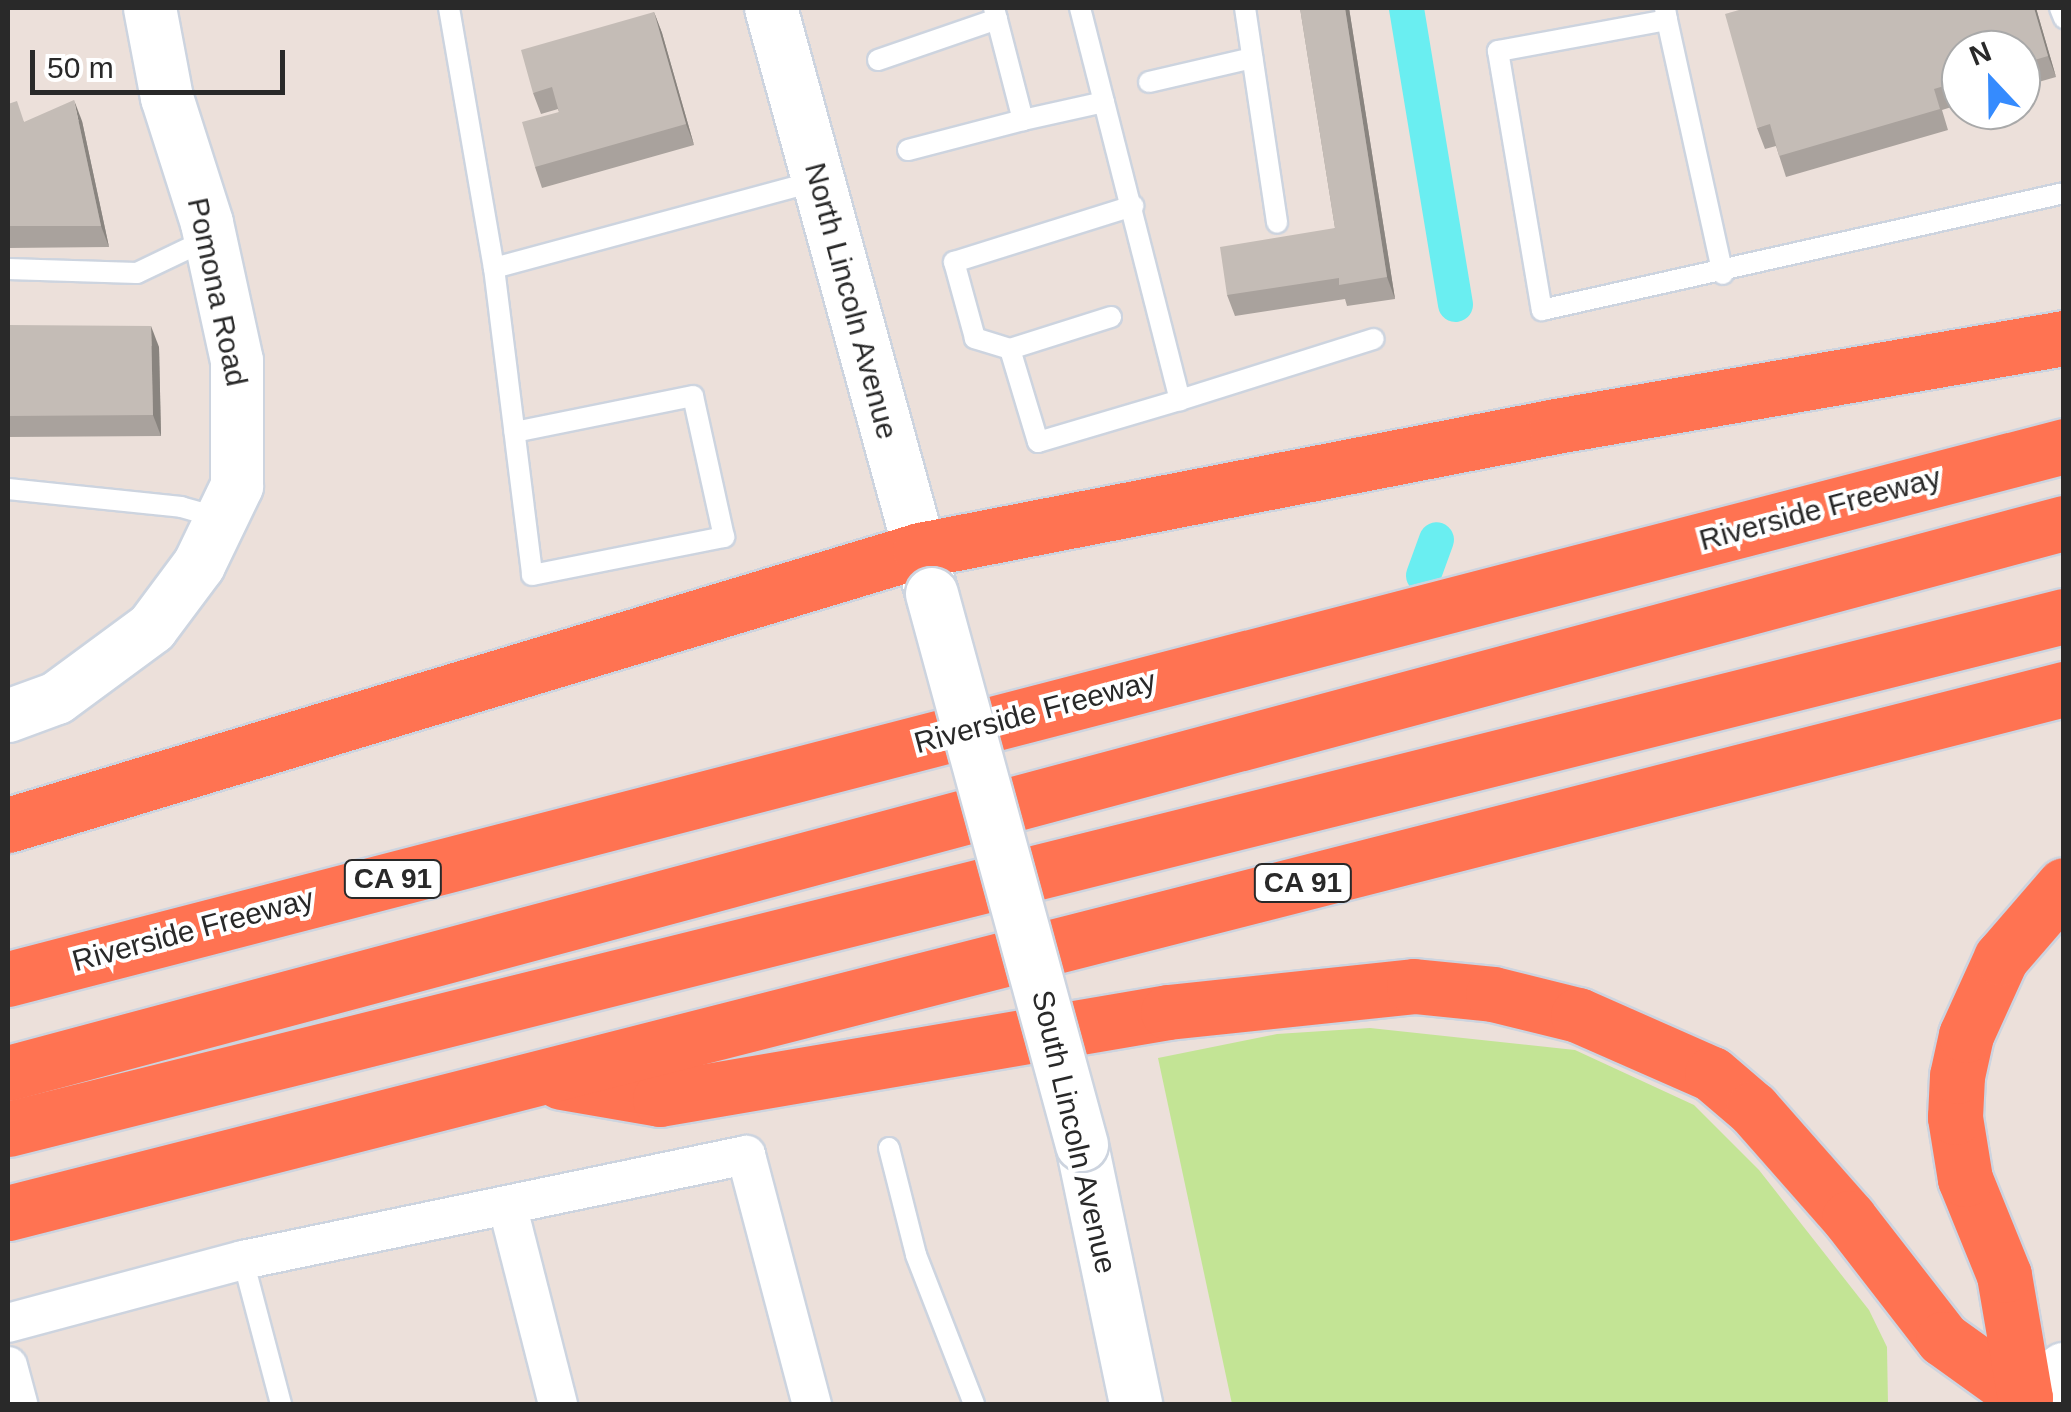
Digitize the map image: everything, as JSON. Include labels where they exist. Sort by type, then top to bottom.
[{"type":"highway","points":[[8,825],[926,572],[1537,430],[2064,338]]},
{"type":"highway","name":"Riverside Freeway","points":[[8,978],[2064,446]]},
{"type":"highway","points":[[8,1073],[2064,524]]},
{"type":"highway","points":[[8,1129],[2064,616]]},
{"type":"highway","name":"CA 91","points":[[8,1213],[2064,689]]},
{"type":"highway","points":[[2035,1391],[2004,1275],[1964,1179],[1954,1117],[1966,1035],[2001,958],[2064,885]]},
{"type":"highway","points":[[543,1078],[660,1099],[1168,1012],[1414,986],[1493,994],[1578,1015],[1712,1074],[1753,1109],[1849,1218],[1942,1339],[2035,1391]]},
{"type":"main road","name":"Pomona Road","points":[[8,716],[58,698],[152,628],[177,602],[237,486],[241,421],[237,361],[210,238],[167,98],[150,8]]},
{"type":"main road","name":"North Lincoln Avenue","points":[[770,8],[1008,861]]},
{"type":"main road","name":"South Lincoln Avenue","points":[[1008,861],[1082,1145],[1136,1404]]},
{"type":"street","points":[[8,1323],[243,1260],[508,1208],[746,1155],[812,1404]]},
{"type":"street","points":[[508,1208],[558,1404]]},
{"type":"street","points":[[8,1366],[18,1404]]},
{"type":"lane","points":[[449,8],[494,268],[532,574],[724,537],[693,396],[515,432]]},
{"type":"lane","points":[[1080,8],[1180,400]]},
{"type":"lane","points":[[1244,8],[1277,223]]},
{"type":"lane","points":[[2060,8],[2064,18]]},
{"type":"lane","points":[[878,60],[995,14],[1024,120]]},
{"type":"lane","points":[[1722,274],[1666,14],[1498,51],[1542,310],[1722,274],[2064,192]]},
{"type":"lane","points":[[1150,82],[1252,58]]},
{"type":"lane","points":[[908,150],[1104,102]]},
{"type":"lane","points":[[494,268],[818,180]]},
{"type":"lane","points":[[1111,317],[1010,349],[974,338],[954,262],[1133,206]]},
{"type":"lane","points":[[8,269],[137,272],[210,238]]},
{"type":"lane","points":[[1010,349],[1038,442],[1374,339]]},
{"type":"lane","points":[[8,489],[182,507],[222,518]]},
{"type":"lane","points":[[889,1148],[916,1255],[974,1404]]},
{"type":"lane","points":[[243,1260],[281,1404]]},
{"type":"green space","points":[[1370,1028],[1575,1050],[1694,1105],[1759,1170],[1869,1310],[1887,1347],[1888,1404],[1232,1404],[1158,1058],[1277,1034]]},
{"type":"building","points":[[1300,8],[1345,8],[1387,277],[1339,285],[1339,278],[1227,295],[1220,247],[1335,228]]},
{"type":"building","points":[[1746,8],[2034,8],[2040,30],[1941,30],[1941,87],[1934,89],[1940,109],[1779,156],[1770,124],[1757,128],[1725,14]]},
{"type":"building","points":[[654,12],[686,124],[535,167],[522,122],[559,112],[552,87],[533,93],[521,50]]},
{"type":"building","points":[[2041,32],[2048,56],[2041,58]]},
{"type":"building","points":[[74,100],[101,226],[8,226],[8,104],[17,101],[24,122]]},
{"type":"building","points":[[8,325],[151,326],[153,415],[8,416]]},
{"type":"waterway","points":[[1406,8],[1455,304]]},
{"type":"waterway","points":[[1423,575],[1436,539]]}]
